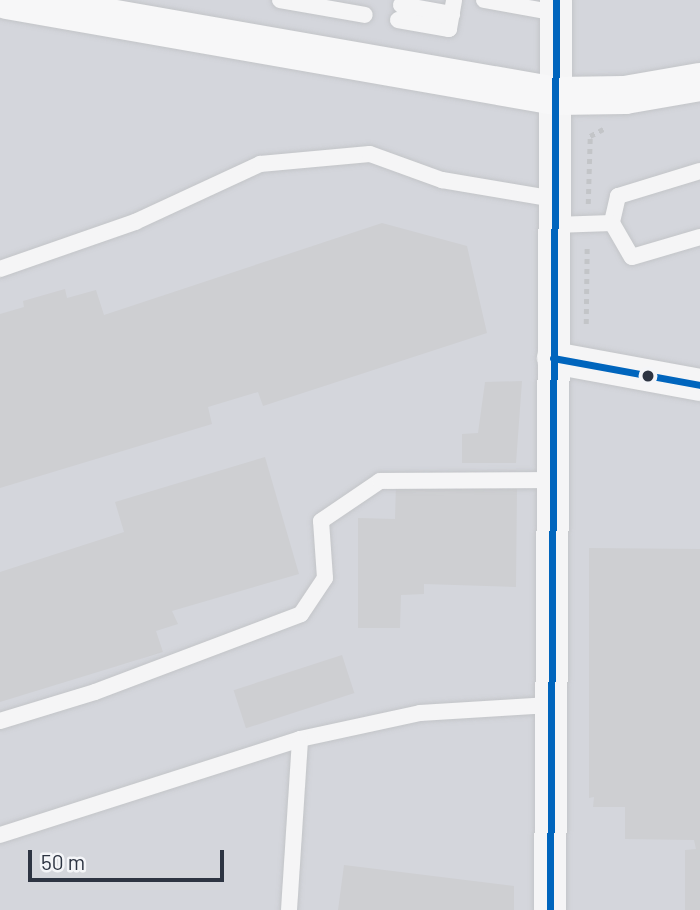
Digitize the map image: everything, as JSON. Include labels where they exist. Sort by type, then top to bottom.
[{"type":"highway","points":[[6,0],[556,96],[625,95],[700,82]]},
{"type":"street","points":[[550,910],[556,7]]},
{"type":"street","points":[[553,358],[700,385]]},
{"type":"lane","points":[[280,0],[365,15]]},
{"type":"lane","points":[[484,0],[556,7]]},
{"type":"lane","points":[[400,12],[453,7]]},
{"type":"lane","points":[[0,269],[135,222],[260,164],[370,154],[442,180],[554,212],[612,223]]},
{"type":"lane","points":[[700,172],[618,195],[612,223],[632,257],[700,237]]},
{"type":"lane","points":[[0,721],[95,692],[301,614],[325,578],[321,521],[380,481],[552,480]]},
{"type":"lane","points":[[0,835],[300,739],[420,713],[550,705]]},
{"type":"lane","points":[[289,910],[300,739]]},
{"type":"shaded area","points":[[0,0],[700,0],[700,910],[0,910]]},
{"type":"building","points":[[382,223],[467,246],[487,333],[263,406],[258,392],[208,407],[212,424],[0,488],[0,314],[24,307],[23,301],[65,289],[67,298],[96,290],[104,315]]},
{"type":"building","points":[[522,381],[516,463],[462,463],[462,434],[478,433],[485,382]]},
{"type":"building","points":[[265,457],[299,574],[172,611],[178,624],[156,631],[163,652],[0,702],[0,572],[124,532],[115,502]]},
{"type":"building","points":[[396,483],[517,487],[516,587],[424,584],[424,594],[401,595],[400,628],[358,628],[358,518],[395,519]]},
{"type":"building","points":[[589,548],[700,549],[700,910],[685,910],[685,850],[696,849],[694,840],[625,839],[625,807],[593,807],[594,797],[589,798]]},
{"type":"building","points":[[342,655],[354,693],[246,728],[234,690]]},
{"type":"building","points":[[344,865],[514,886],[514,910],[338,910]]},
{"type":"transit line","points":[[550,910],[556,0]]},
{"type":"transit line","points":[[553,358],[700,385]]}]
